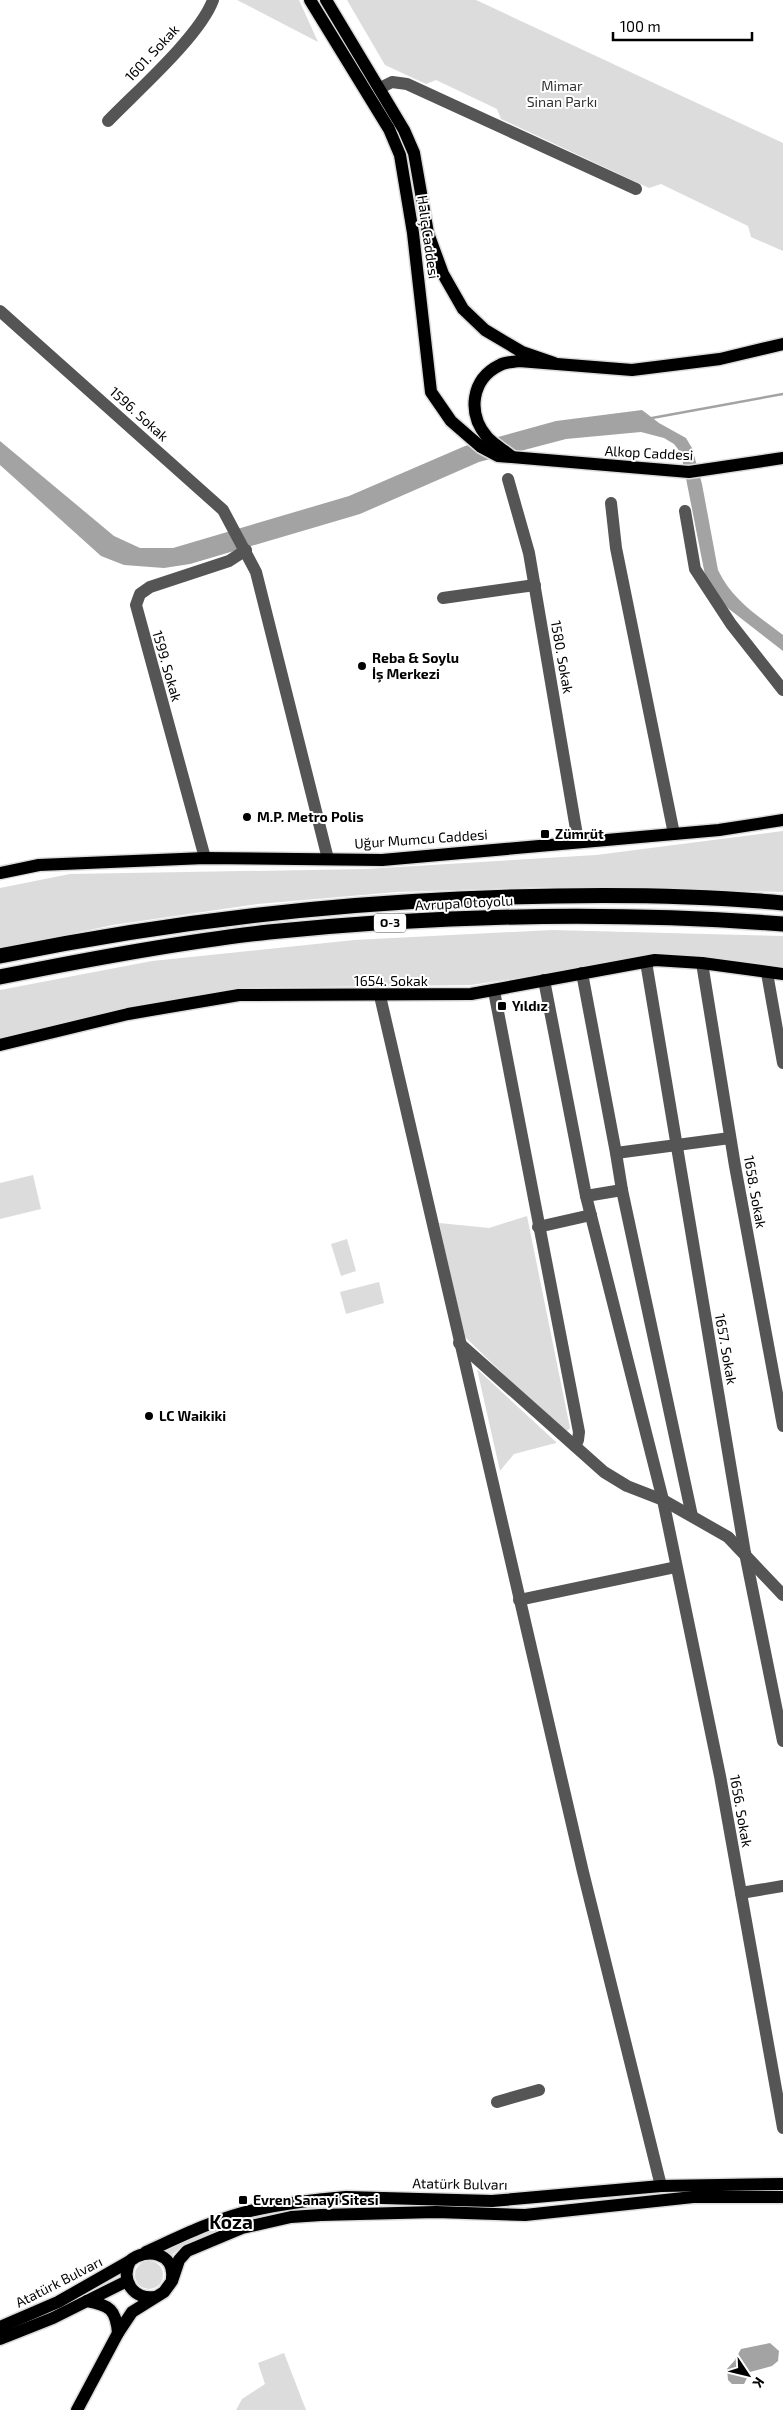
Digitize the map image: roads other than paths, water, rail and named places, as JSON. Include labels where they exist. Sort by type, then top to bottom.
[{"type":"highway","name":"Avrupa Otoyolu","points":[[0,956],[183,924],[348,905],[551,895],[679,897],[783,903]]},
{"type":"highway","name":"Avrupa Otoyolu","points":[[0,977],[80,961],[223,938],[390,923],[579,916],[678,917],[783,924]]},
{"type":"main road","name":"Haliç Caddesi","points":[[310,0],[388,129],[400,155],[413,233],[431,392],[451,421],[469,439],[498,456],[513,458]]},
{"type":"main road","name":"Haliç Caddesi","points":[[326,0],[404,130],[414,153],[428,233],[443,274],[463,309],[485,330],[522,352],[554,363]]},
{"type":"main road","points":[[513,458],[488,438],[476,420],[475,391],[479,381],[501,364],[519,361],[632,370],[720,359],[783,344]]},
{"type":"main road","name":"Alkop Caddesi","points":[[513,458],[689,472],[783,458]]},
{"type":"main road","name":"Uğur Mumcu Caddesi","points":[[0,873],[39,865],[205,858],[382,860],[578,841],[719,830],[783,820]]},
{"type":"main road","name":"1654. Sokak","points":[[0,1045],[128,1014],[239,995],[448,995],[494,991],[582,973],[666,960],[783,974]]},
{"type":"main road","name":"Atatürk Bulvarı","points":[[0,2327],[58,2302],[146,2252],[206,2226],[243,2213],[302,2201],[346,2197],[492,2201],[661,2186],[783,2184]]},
{"type":"main road","points":[[346,2197],[346,2214]]},
{"type":"main road","name":"Atatürk Bulvarı","points":[[118,2333],[132,2312],[164,2292],[172,2281],[180,2260],[187,2251],[228,2233],[291,2217],[436,2212],[525,2215],[693,2197],[783,2197]]},
{"type":"main road","points":[[523,2199],[525,2215]]},
{"type":"main road","points":[[146,2252],[153,2252],[165,2259],[172,2270],[172,2281]]},
{"type":"main road","points":[[77,2410],[118,2333],[130,2304],[126,2271],[130,2262]]},
{"type":"main road","points":[[128,2283],[143,2297],[157,2296]]},
{"type":"main road","name":"Atatürk Bulvarı","points":[[0,2338],[53,2318],[128,2283]]},
{"type":"main road","points":[[88,2301],[102,2304],[113,2313],[117,2320],[118,2333]]},
{"type":"street","name":"1601. Sokak","points":[[108,121],[174,54],[204,17],[213,0]]},
{"type":"street","points":[[380,88],[392,82],[407,84],[636,189]]},
{"type":"street","name":"1596. Sokak","points":[[0,311],[223,510],[246,550],[256,572],[328,859]]},
{"type":"street","name":"1580. Sokak","points":[[508,479],[529,553],[535,584],[578,841]]},
{"type":"street","points":[[611,503],[616,548],[674,834]]},
{"type":"street","points":[[685,511],[695,569],[731,624],[783,690]]},
{"type":"street","name":"1599. Sokak","points":[[205,858],[136,605],[140,594],[150,586],[229,560],[246,550]]},
{"type":"street","points":[[443,598],[535,584]]},
{"type":"street","name":"1657. Sokak","points":[[646,962],[745,1553],[783,1741]]},
{"type":"street","name":"1658. Sokak","points":[[702,963],[730,1138],[783,1426]]},
{"type":"street","points":[[582,973],[622,1190],[692,1516]]},
{"type":"street","points":[[767,973],[783,1063]]},
{"type":"street","name":"1656. Sokak","points":[[544,980],[586,1196],[663,1500],[718,1766],[783,2128]]},
{"type":"street","points":[[494,991],[579,1432],[575,1446]]},
{"type":"street","points":[[380,996],[583,1872],[661,2186]]},
{"type":"street","points":[[616,1153],[730,1138]]},
{"type":"street","points":[[586,1196],[622,1190]]},
{"type":"street","points":[[538,1227],[591,1216]]},
{"type":"street","points":[[459,1343],[611,1478],[663,1500],[728,1536],[783,1595]]},
{"type":"street","points":[[519,1600],[676,1567]]},
{"type":"street","points":[[741,1894],[783,1886]]},
{"type":"street","points":[[497,2102],[538,2090]]},
{"type":"waterway","points":[[652,418],[783,394]]},
{"type":"place","name":"Reba & Soylu İş Merkezi","points":[[362,666]]},
{"type":"place","name":"M.P. Metro Polis","points":[[247,817]]},
{"type":"place","name":"Zümrüt","points":[[545,834]]},
{"type":"place","name":"Yıldız","points":[[502,1006]]},
{"type":"place","name":"LC Waikiki","points":[[149,1416]]},
{"type":"place","name":"Evren Sanayi Sitesi","points":[[243,2200]]},
{"type":"district","name":"Koza","points":[[231,2222]]},
{"type":"park label","name":"Mimar Sinan Parkı","points":[[562,94]]}]
